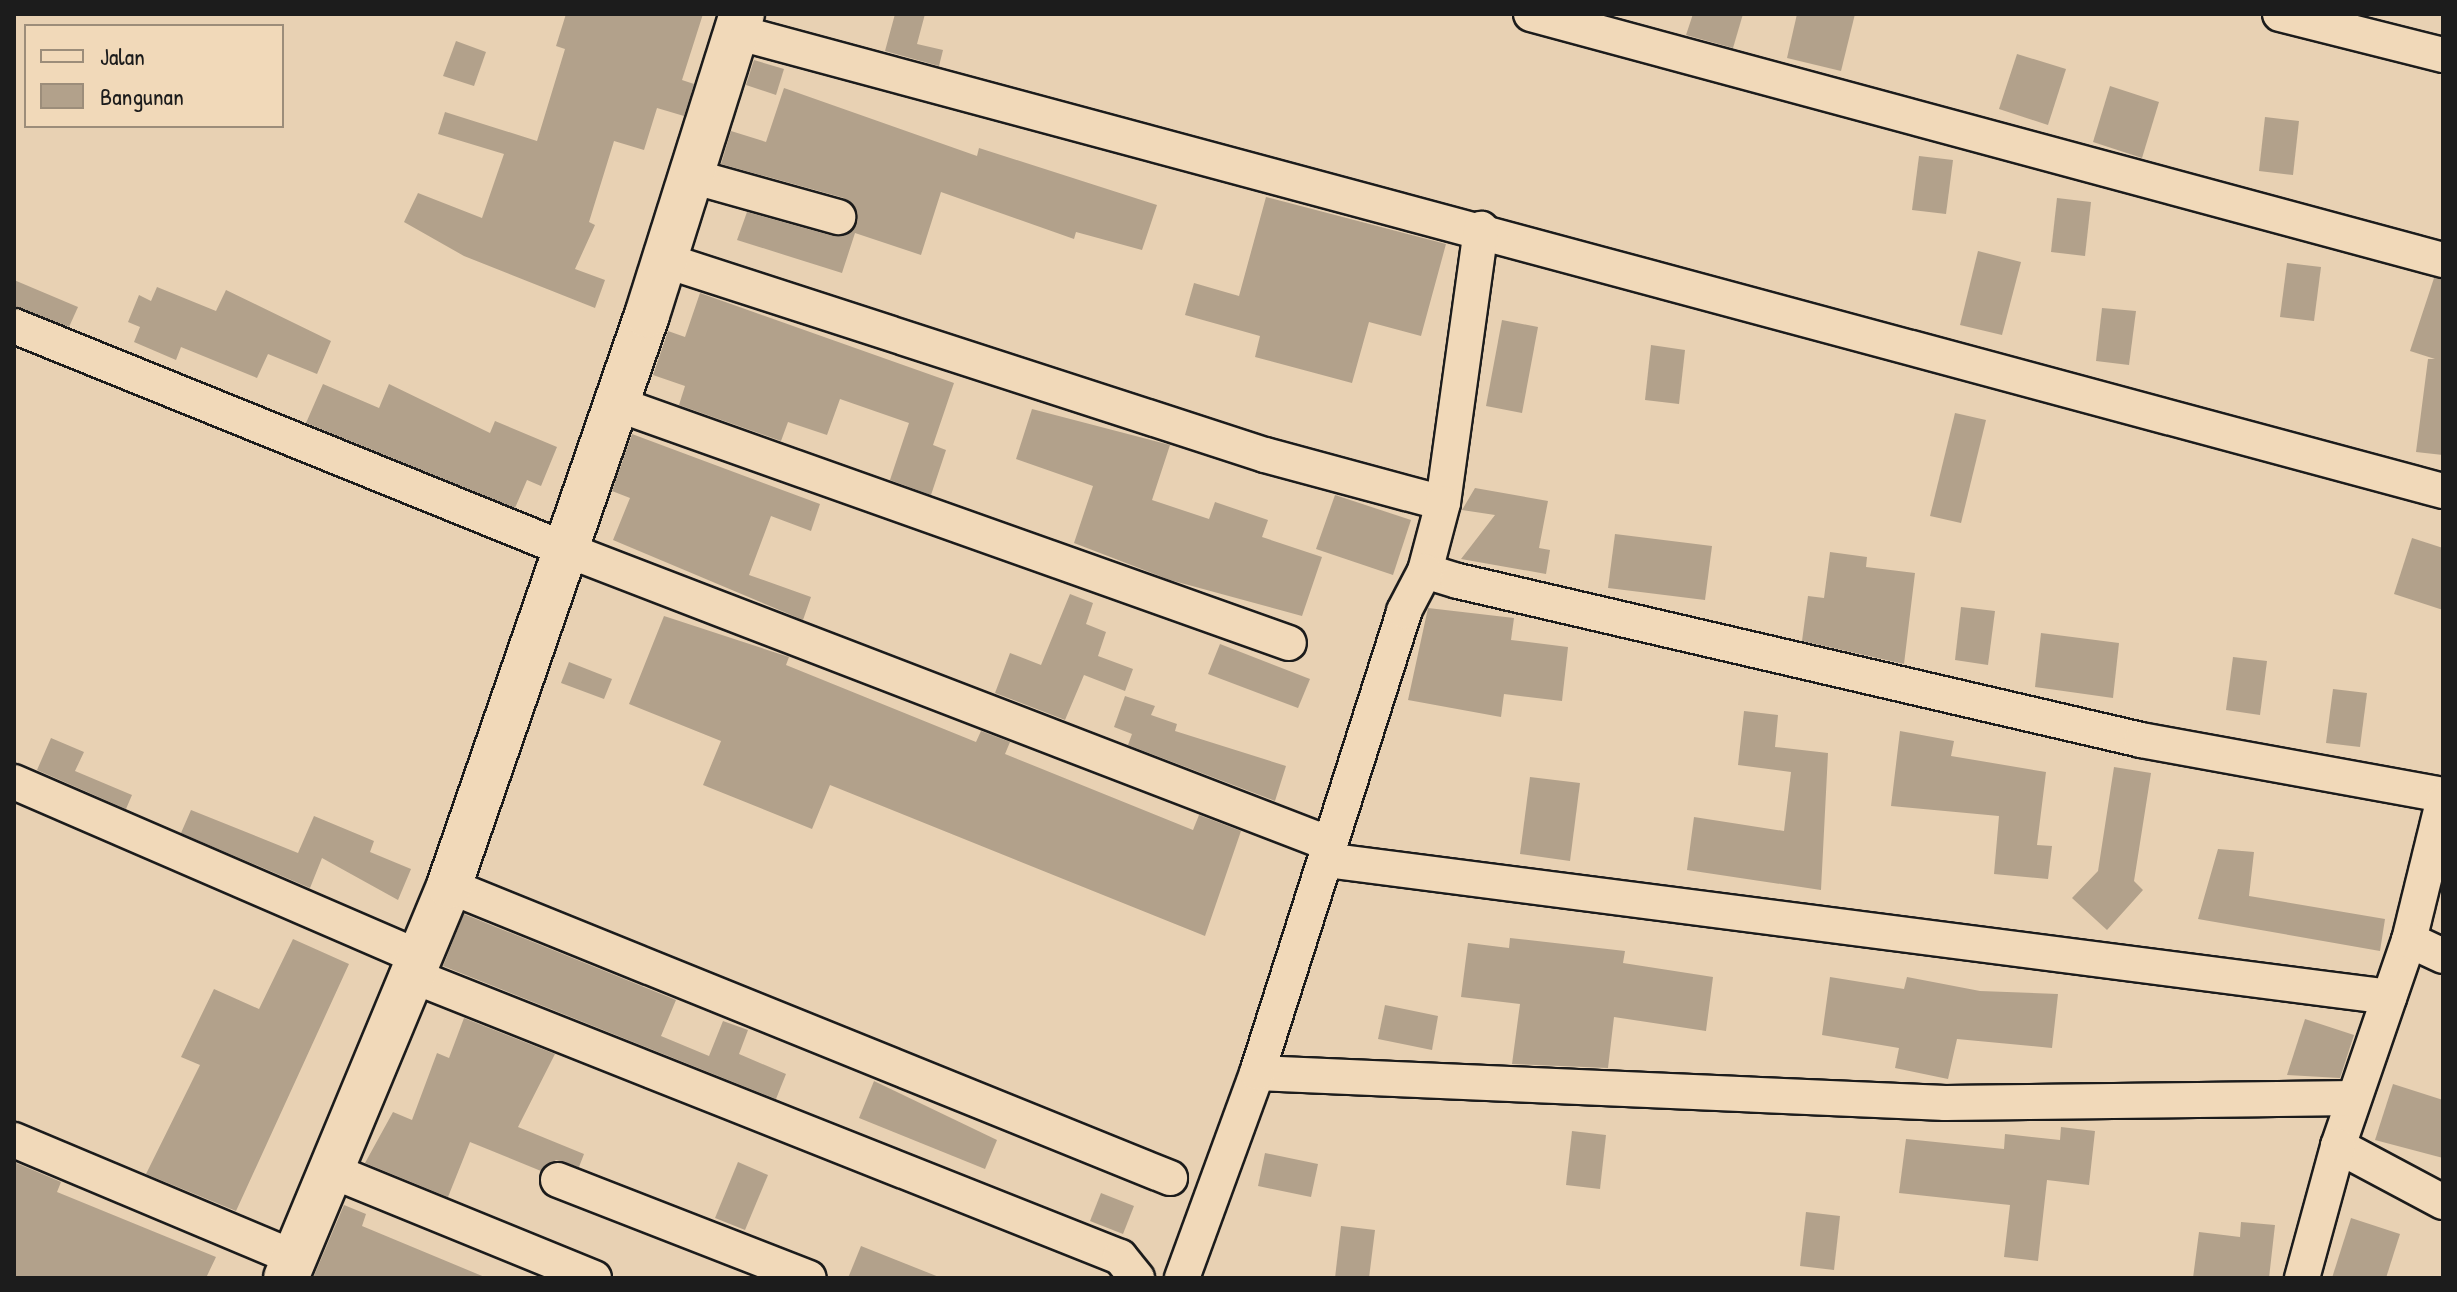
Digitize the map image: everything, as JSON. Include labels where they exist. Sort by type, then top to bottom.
[{"type":"street","points":[[1531,14],[2443,260]]},
{"type":"street","points":[[2280,14],[2443,55]]},
{"type":"street","points":[[14,1140],[290,1268],[449,886],[617,404],[739,23],[2443,491]]},
{"type":"street","points":[[691,176],[838,217]]},
{"type":"street","points":[[1182,1278],[1257,1073],[1404,611],[1425,571],[1443,503],[1481,229]]},
{"type":"street","points":[[664,260],[1250,451],[1443,503]]},
{"type":"street","points":[[14,326],[567,550],[1328,852],[2389,997]]},
{"type":"street","points":[[617,404],[1289,643]]},
{"type":"street","points":[[1425,571],[2141,740],[2443,795]]},
{"type":"street","points":[[14,782],[416,967],[1120,1257],[1137,1278]]},
{"type":"street","points":[[2302,1278],[2338,1146],[2409,940],[2443,802]]},
{"type":"street","points":[[449,886],[1170,1178]]},
{"type":"street","points":[[2409,940],[2443,956]]},
{"type":"street","points":[[1257,1073],[1913,1102],[2354,1098]]},
{"type":"street","points":[[2338,1146],[2443,1202]]},
{"type":"street","points":[[332,1171],[594,1278]]},
{"type":"street","points":[[558,1180],[809,1278]]},
{"type":"building","points":[[566,14],[703,14],[682,80],[694,84],[684,116],[657,108],[644,150],[614,141],[589,222],[595,225],[575,269],[605,280],[595,308],[464,256],[404,222],[418,193],[482,218],[504,154],[438,134],[445,112],[537,141],[565,49],[556,46]]},
{"type":"building","points":[[895,14],[925,14],[917,44],[943,50],[939,66],[885,51]]},
{"type":"building","points":[[1693,14],[1743,14],[1733,48],[1686,35]]},
{"type":"building","points":[[1797,14],[1855,14],[1841,71],[1787,58]]},
{"type":"building","points":[[456,41],[486,52],[474,86],[443,76]]},
{"type":"building","points":[[2017,54],[2066,69],[2048,125],[1999,109]]},
{"type":"building","points":[[754,60],[784,69],[776,95],[746,85]]},
{"type":"building","points":[[2110,86],[2159,102],[2142,158],[2093,142]]},
{"type":"building","points":[[784,88],[977,156],[979,148],[1157,205],[1142,250],[1076,232],[1074,239],[941,192],[921,255],[855,233],[842,273],[737,240],[747,212],[833,236],[857,223],[844,198],[721,164],[731,131],[766,142]]},
{"type":"building","points":[[2265,117],[2299,121],[2293,175],[2259,171]]},
{"type":"building","points":[[1919,156],[1953,160],[1946,214],[1912,210]]},
{"type":"building","points":[[1266,197],[1446,244],[1421,336],[1369,322],[1352,383],[1255,357],[1260,336],[1185,315],[1194,283],[1239,296]]},
{"type":"building","points":[[2057,198],[2091,202],[2085,256],[2051,252]]},
{"type":"building","points":[[1978,251],[2021,262],[2002,335],[1960,325]]},
{"type":"building","points":[[2287,263],[2321,267],[2314,321],[2280,317]]},
{"type":"building","points":[[2434,278],[2443,279],[2443,455],[2416,452],[2428,359],[2435,359],[2410,351]]},
{"type":"building","points":[[14,280],[78,307],[69,327],[14,306]]},
{"type":"building","points":[[157,287],[216,311],[226,290],[331,341],[317,374],[268,354],[257,378],[181,347],[176,360],[134,342],[140,327],[128,322],[139,295],[151,301]]},
{"type":"building","points":[[700,293],[954,383],[933,445],[946,450],[931,495],[890,480],[909,423],[840,399],[827,435],[788,422],[781,441],[679,405],[685,386],[653,375],[668,331],[685,337]]},
{"type":"building","points":[[2102,308],[2136,311],[2129,365],[2096,361]]},
{"type":"building","points":[[1502,320],[1538,327],[1522,413],[1486,406]]},
{"type":"building","points":[[1651,345],[1685,350],[1679,404],[1645,400]]},
{"type":"building","points":[[323,384],[379,408],[389,384],[490,433],[495,421],[557,447],[541,486],[527,480],[515,508],[306,423]]},
{"type":"building","points":[[1032,409],[1170,445],[1152,500],[1209,519],[1215,502],[1268,520],[1262,537],[1322,557],[1302,616],[1170,580],[1074,543],[1093,486],[1016,459]]},
{"type":"building","points":[[1955,413],[1986,420],[1961,523],[1930,516]]},
{"type":"building","points":[[632,434],[820,504],[811,531],[771,516],[749,575],[811,597],[803,620],[613,540],[630,498],[612,491]]},
{"type":"building","points":[[1475,488],[1548,501],[1539,548],[1550,550],[1546,574],[1461,559],[1495,515],[1462,510]]},
{"type":"building","points":[[1335,495],[1411,520],[1393,575],[1316,549]]},
{"type":"building","points":[[1615,534],[1712,546],[1705,600],[1608,588]]},
{"type":"building","points":[[2412,538],[2443,548],[2443,610],[2394,594]]},
{"type":"building","points":[[1830,552],[1867,557],[1866,567],[1915,573],[1904,664],[1802,641],[1808,596],[1824,598]]},
{"type":"building","points":[[1070,594],[1093,603],[1086,624],[1106,632],[1098,656],[1133,669],[1125,691],[1084,675],[1065,720],[995,693],[1010,653],[1041,665]]},
{"type":"building","points":[[1961,607],[1995,611],[1988,665],[1955,660]]},
{"type":"building","points":[[1428,608],[1514,618],[1511,640],[1568,647],[1562,701],[1504,694],[1501,717],[1408,700]]},
{"type":"building","points":[[664,616],[789,657],[786,665],[976,742],[981,731],[1010,742],[1005,754],[1193,830],[1199,815],[1241,831],[1205,936],[830,785],[812,829],[703,785],[721,741],[629,704]]},
{"type":"building","points":[[2041,633],[2119,643],[2113,698],[2035,687]]},
{"type":"building","points":[[1220,644],[1310,679],[1298,708],[1208,674]]},
{"type":"building","points":[[2233,657],[2267,661],[2260,715],[2226,710]]},
{"type":"building","points":[[569,662],[612,679],[604,699],[561,683]]},
{"type":"building","points":[[2333,689],[2367,693],[2360,747],[2326,743]]},
{"type":"building","points":[[1125,696],[1155,706],[1151,715],[1177,724],[1175,731],[1286,766],[1275,801],[1128,745],[1132,734],[1114,727]]},
{"type":"building","points":[[1744,711],[1778,715],[1775,747],[1828,753],[1821,890],[1687,870],[1694,817],[1784,831],[1791,772],[1738,765]]},
{"type":"building","points":[[1900,731],[1954,741],[1951,756],[2046,772],[2037,845],[2052,846],[2048,879],[1994,874],[1999,816],[1891,806]]},
{"type":"building","points":[[51,738],[84,752],[75,771],[132,795],[126,809],[37,770]]},
{"type":"building","points":[[2114,767],[2151,773],[2134,881],[2143,890],[2107,930],[2072,898],[2098,871]]},
{"type":"building","points":[[1530,777],[1580,783],[1570,861],[1520,854]]},
{"type":"building","points":[[191,810],[298,853],[314,816],[374,841],[370,852],[411,869],[398,900],[322,858],[310,888],[181,833]]},
{"type":"building","points":[[2218,849],[2254,852],[2249,896],[2385,919],[2380,951],[2198,919]]},
{"type":"building","points":[[464,914],[676,1000],[661,1036],[709,1056],[723,1021],[748,1030],[739,1054],[786,1074],[776,1099],[443,966]]},
{"type":"building","points":[[1510,938],[1625,951],[1623,963],[1713,977],[1706,1031],[1614,1017],[1608,1068],[1512,1064],[1520,1004],[1461,997],[1468,943],[1509,948]]},
{"type":"building","points":[[293,939],[349,964],[236,1211],[146,1174],[200,1065],[181,1057],[214,989],[259,1009]]},
{"type":"building","points":[[1830,977],[1904,989],[1907,977],[1980,991],[2058,994],[2052,1048],[1957,1039],[1948,1079],[1895,1068],[1899,1048],[1822,1035]]},
{"type":"building","points":[[1385,1005],[1438,1016],[1432,1050],[1378,1039]]},
{"type":"building","points":[[464,1018],[555,1054],[518,1127],[584,1154],[579,1167],[556,1160],[541,1171],[470,1142],[448,1197],[365,1163],[393,1112],[412,1120],[437,1053],[449,1058]]},
{"type":"building","points":[[2305,1019],[2354,1035],[2340,1078],[2287,1075]]},
{"type":"building","points":[[874,1081],[997,1140],[985,1169],[859,1118]]},
{"type":"building","points":[[2393,1084],[2443,1100],[2443,1158],[2375,1140]]},
{"type":"building","points":[[2061,1127],[2095,1131],[2089,1185],[2047,1180],[2038,1261],[2004,1257],[2010,1205],[1899,1193],[1906,1139],[2004,1149],[2005,1134],[2060,1140]]},
{"type":"building","points":[[1572,1131],[1606,1135],[1600,1189],[1566,1185]]},
{"type":"building","points":[[1265,1153],[1318,1164],[1311,1197],[1258,1186]]},
{"type":"building","points":[[14,1162],[61,1182],[57,1192],[216,1257],[206,1278],[14,1278]]},
{"type":"building","points":[[738,1162],[768,1175],[745,1230],[715,1218]]},
{"type":"building","points":[[1101,1193],[1134,1206],[1123,1234],[1090,1221]]},
{"type":"building","points":[[344,1205],[366,1214],[362,1226],[487,1278],[313,1278]]},
{"type":"building","points":[[1806,1212],[1840,1216],[1834,1270],[1800,1266]]},
{"type":"building","points":[[2351,1218],[2400,1234],[2386,1278],[2332,1278]]},
{"type":"building","points":[[2241,1222],[2275,1225],[2269,1278],[2193,1278],[2199,1232],[2240,1237]]},
{"type":"building","points":[[1341,1226],[1375,1230],[1369,1278],[1335,1278]]},
{"type":"building","points":[[861,1246],[939,1277],[939,1278],[848,1278]]}]
